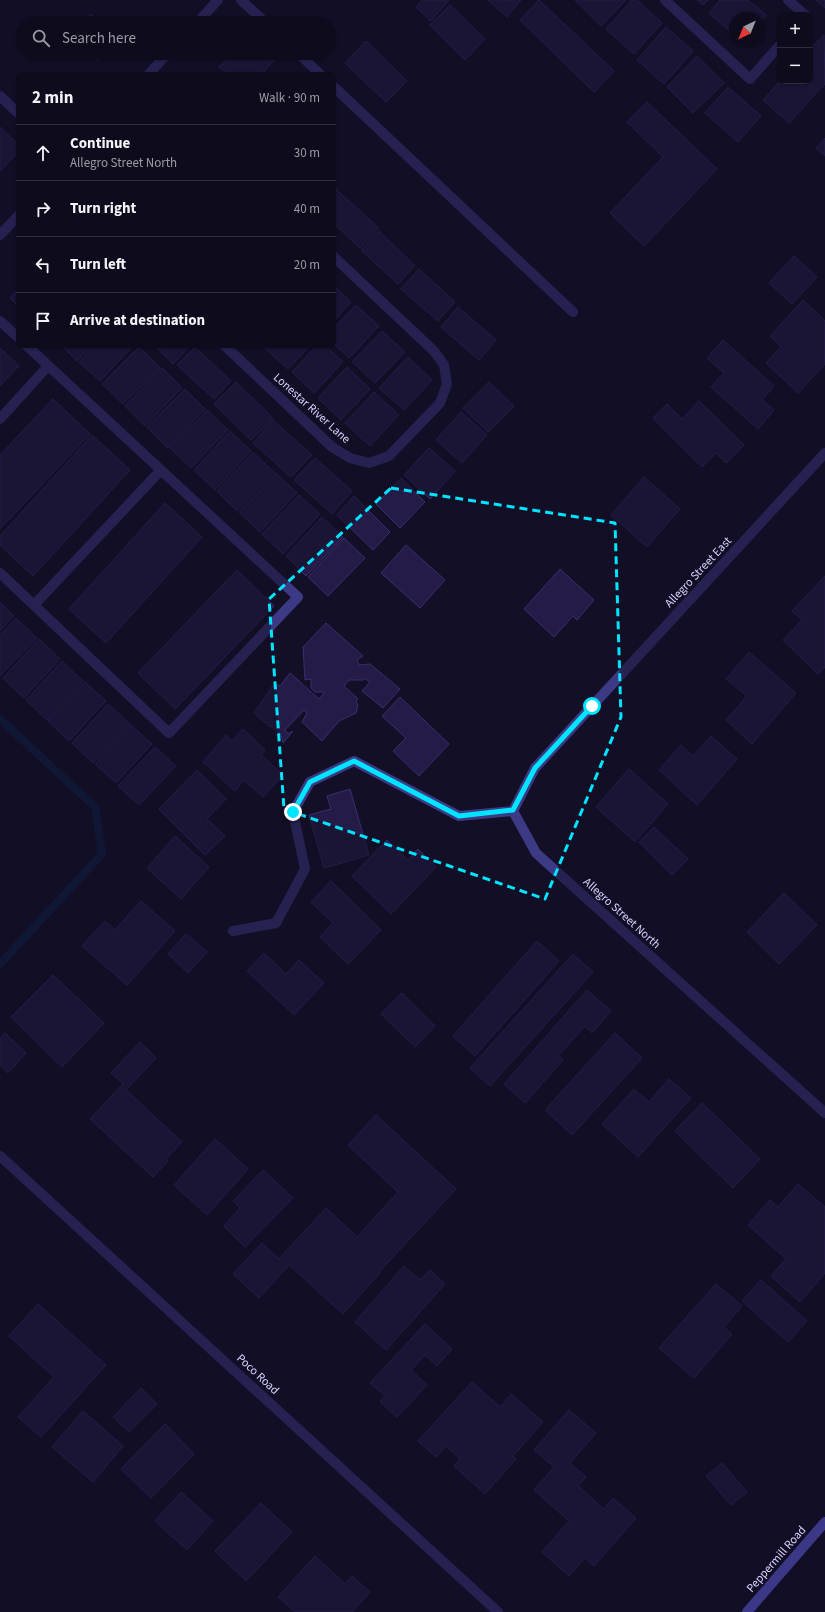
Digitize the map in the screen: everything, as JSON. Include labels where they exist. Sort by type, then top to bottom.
[{"type":"street","points":[[203,16],[218,0]]},
{"type":"street","points":[[241,0],[258,16]]},
{"type":"street","points":[[665,0],[750,79],[777,48]]},
{"type":"street","points":[[788,0],[801,12]]},
{"type":"street","points":[[151,72],[162,60]]},
{"type":"street","points":[[305,60],[318,72]]},
{"type":"street","points":[[336,89],[574,312]]},
{"type":"street","points":[[0,96],[16,111]]},
{"type":"street","points":[[0,235],[16,218]]},
{"type":"street","name":"Lonestar River Lane","points":[[227,348],[332,447],[350,458],[370,463],[389,456],[440,402],[447,384],[444,365],[434,351],[336,259]]},
{"type":"street","points":[[0,321],[16,335]]},
{"type":"street","points":[[0,573],[169,733],[298,597],[29,348]]},
{"type":"street","points":[[0,419],[48,366]]},
{"type":"street","name":"Allegro Street East","points":[[513,810],[535,768],[824,455]]},
{"type":"street","points":[[34,606],[161,470]]},
{"type":"street","points":[[233,931],[276,923],[305,869],[293,812],[310,782],[354,761],[459,816],[513,810]]},
{"type":"street","name":"Allegro Street North","points":[[513,810],[536,853],[825,1113]]},
{"type":"street","name":"Poco Road","points":[[0,1156],[498,1612]]},
{"type":"street","name":"Peppermill Road","points":[[747,1612],[825,1522]]},
{"type":"highlighted area","points":[[391,488],[615,523],[621,717],[545,899],[284,809],[269,599]]},
{"type":"building","points":[[422,0],[449,0],[431,21],[416,7]]},
{"type":"building","points":[[488,0],[521,0],[507,17]]},
{"type":"building","points":[[539,0],[614,71],[594,92],[520,20]]},
{"type":"building","points":[[575,0],[626,0],[601,26]]},
{"type":"building","points":[[632,0],[637,0],[662,23],[634,54],[606,29]]},
{"type":"building","points":[[697,0],[708,0],[703,5]]},
{"type":"building","points":[[720,0],[748,0],[762,12],[729,12],[729,31],[709,13]]},
{"type":"building","points":[[816,0],[825,0],[825,8]]},
{"type":"building","points":[[450,5],[485,39],[465,60],[430,25]]},
{"type":"building","points":[[666,27],[693,51],[664,84],[637,60]]},
{"type":"building","points":[[824,35],[825,84],[818,91],[811,84],[813,84],[813,46]]},
{"type":"building","points":[[366,41],[407,81],[386,102],[345,63]]},
{"type":"building","points":[[697,56],[724,83],[693,113],[667,87]]},
{"type":"building","points":[[226,60],[274,60],[264,72],[225,72],[219,67]]},
{"type":"building","points":[[777,84],[808,84],[817,92],[789,123],[763,100]]},
{"type":"building","points":[[728,87],[761,116],[738,142],[705,113]]},
{"type":"building","points":[[647,102],[717,169],[644,246],[610,213],[663,157],[627,122]]},
{"type":"building","points":[[0,127],[16,142],[16,154],[0,171]]},
{"type":"building","points":[[825,138],[825,156],[816,148]]},
{"type":"building","points":[[339,192],[379,228],[360,248],[336,226],[336,194]]},
{"type":"building","points":[[379,231],[415,266],[398,284],[361,250]]},
{"type":"building","points":[[794,256],[817,277],[792,304],[769,283]]},
{"type":"building","points":[[419,269],[455,302],[438,321],[401,289]]},
{"type":"building","points":[[336,288],[351,302],[336,319]]},
{"type":"building","points":[[16,291],[16,304],[10,298]]},
{"type":"building","points":[[803,300],[825,321],[825,364],[798,393],[766,363],[781,347],[770,336]]},
{"type":"building","points":[[356,305],[379,326],[349,358],[336,346],[336,326]]},
{"type":"building","points":[[458,307],[496,340],[479,360],[441,327]]},
{"type":"building","points":[[382,331],[405,352],[375,383],[352,362]]},
{"type":"building","points":[[723,340],[774,386],[762,400],[774,410],[758,429],[711,387],[724,373],[707,358]]},
{"type":"building","points":[[0,348],[19,366],[0,386]]},
{"type":"building","points":[[64,348],[89,348],[77,361]]},
{"type":"building","points":[[92,348],[131,348],[100,381],[79,362]]},
{"type":"building","points":[[138,348],[140,348],[160,368],[123,404],[102,384]]},
{"type":"building","points":[[157,348],[188,348],[173,364]]},
{"type":"building","points":[[194,348],[196,348],[231,381],[214,399],[177,365]]},
{"type":"building","points":[[267,348],[308,348],[288,369],[266,349]]},
{"type":"building","points":[[314,348],[328,348],[343,362],[314,393],[292,372]]},
{"type":"building","points":[[408,357],[432,380],[404,410],[379,388]]},
{"type":"building","points":[[347,367],[370,389],[341,420],[318,398]]},
{"type":"building","points":[[162,368],[182,388],[145,426],[125,406]]},
{"type":"building","points":[[236,382],[273,418],[251,440],[214,404]]},
{"type":"building","points":[[489,382],[514,406],[488,432],[463,408]]},
{"type":"building","points":[[185,389],[205,409],[168,448],[147,427]]},
{"type":"building","points":[[374,392],[399,415],[370,446],[345,423]]},
{"type":"building","points":[[53,399],[90,434],[0,529],[0,455]]},
{"type":"building","points":[[699,401],[744,445],[726,463],[716,453],[702,467],[653,418],[667,404],[682,419]]},
{"type":"building","points":[[207,410],[228,430],[191,468],[170,448]]},
{"type":"building","points":[[461,412],[487,435],[462,463],[436,440]]},
{"type":"building","points":[[273,420],[312,455],[291,477],[253,443]]},
{"type":"building","points":[[230,431],[251,451],[215,490],[194,470]]},
{"type":"building","points":[[92,435],[130,470],[33,576],[0,545],[0,536]]},
{"type":"building","points":[[429,448],[455,471],[430,499],[404,475]]},
{"type":"building","points":[[253,452],[274,472],[237,511],[217,491]]},
{"type":"building","points":[[315,458],[352,491],[332,514],[294,480]]},
{"type":"building","points":[[276,473],[297,493],[260,532],[239,512]]},
{"type":"building","points":[[644,477],[680,509],[647,547],[611,515]]},
{"type":"building","points":[[401,478],[425,502],[400,528],[376,504]]},
{"type":"building","points":[[299,495],[320,514],[283,554],[262,534]]},
{"type":"building","points":[[354,496],[390,532],[373,550],[337,515]]},
{"type":"building","points":[[165,503],[202,537],[106,643],[69,609]]},
{"type":"building","points":[[322,517],[343,537],[306,576],[286,556]]},
{"type":"building","points":[[344,538],[365,558],[328,596],[308,577]]},
{"type":"building","points":[[406,545],[445,580],[420,608],[381,573]]},
{"type":"building","points":[[560,569],[594,600],[577,620],[573,616],[554,637],[524,609]]},
{"type":"building","points":[[237,570],[274,606],[175,709],[138,673]]},
{"type":"building","points":[[825,576],[825,667],[818,674],[783,640],[802,620],[792,611]]},
{"type":"building","points":[[0,602],[14,616],[0,631]]},
{"type":"building","points":[[16,618],[37,638],[0,676],[0,635]]},
{"type":"building","points":[[326,623],[363,656],[357,660],[359,665],[370,664],[400,689],[383,708],[362,691],[370,682],[364,678],[363,680],[349,680],[344,686],[358,699],[356,701],[358,705],[356,713],[339,721],[322,741],[302,722],[307,713],[304,710],[285,730],[287,733],[293,731],[283,743],[281,735],[254,713],[274,684],[280,686],[290,673],[319,699],[325,692],[315,692],[311,688],[311,679],[305,680],[303,647]]},
{"type":"building","points":[[39,639],[60,659],[24,698],[3,678]]},
{"type":"building","points":[[749,652],[796,693],[752,744],[726,720],[747,696],[726,679]]},
{"type":"building","points":[[62,661],[83,681],[47,720],[26,700]]},
{"type":"building","points":[[85,682],[106,701],[69,741],[48,721]]},
{"type":"building","points":[[400,697],[449,744],[419,776],[393,751],[406,738],[382,716]]},
{"type":"building","points":[[108,704],[130,724],[93,763],[72,743]]},
{"type":"building","points":[[131,725],[152,744],[116,783],[95,764]]},
{"type":"building","points":[[243,729],[265,750],[261,755],[283,775],[263,797],[244,780],[235,791],[203,762],[226,735],[232,741]]},
{"type":"building","points":[[711,736],[737,759],[697,805],[659,770],[681,745],[693,756]]},
{"type":"building","points":[[155,747],[176,766],[139,805],[118,786]]},
{"type":"building","points":[[629,769],[668,804],[635,842],[596,807]]},
{"type":"building","points":[[197,770],[226,799],[207,819],[225,836],[205,855],[159,809]]},
{"type":"building","points":[[350,789],[369,855],[324,868],[309,815],[331,809],[327,796]]},
{"type":"building","points":[[654,827],[688,859],[672,875],[639,842]]},
{"type":"building","points":[[175,836],[209,867],[181,899],[147,868]]},
{"type":"building","points":[[387,840],[408,860],[418,849],[436,867],[391,914],[352,876]]},
{"type":"building","points":[[331,881],[381,930],[348,964],[320,937],[333,923],[311,902]]},
{"type":"building","points":[[784,893],[817,925],[779,964],[747,932]]},
{"type":"building","points":[[141,901],[175,931],[127,985],[82,946],[105,921],[115,930]]},
{"type":"building","points":[[186,934],[207,952],[188,973],[168,954]]},
{"type":"building","points":[[537,941],[559,961],[475,1056],[453,1036]]},
{"type":"building","points":[[264,953],[286,974],[299,960],[324,983],[294,1015],[247,971]]},
{"type":"building","points":[[573,954],[593,972],[490,1086],[470,1068]]},
{"type":"building","points":[[53,975],[104,1023],[62,1067],[11,1017]]},
{"type":"building","points":[[587,990],[611,1011],[592,1033],[585,1026],[558,1056],[563,1060],[525,1103],[504,1084]]},
{"type":"building","points":[[402,993],[435,1026],[415,1047],[381,1014]]},
{"type":"building","points":[[5,1033],[26,1053],[8,1073],[0,1065],[0,1039]]},
{"type":"building","points":[[615,1033],[642,1058],[572,1135],[545,1110]]},
{"type":"building","points":[[140,1042],[156,1058],[126,1090],[182,1142],[166,1159],[168,1161],[153,1177],[90,1119],[123,1084],[111,1073]]},
{"type":"building","points":[[669,1079],[691,1098],[638,1157],[602,1124],[634,1089],[649,1102]]},
{"type":"building","points":[[702,1103],[760,1159],[733,1188],[675,1131]]},
{"type":"building","points":[[376,1115],[456,1189],[379,1272],[380,1273],[343,1314],[289,1265],[259,1298],[233,1274],[262,1243],[279,1259],[326,1208],[357,1237],[398,1192],[348,1145]]},
{"type":"building","points":[[215,1139],[248,1169],[207,1215],[174,1185]]},
{"type":"building","points":[[263,1170],[293,1198],[245,1247],[224,1226],[240,1208],[233,1201]]},
{"type":"building","points":[[798,1184],[825,1207],[825,1273],[800,1302],[771,1276],[786,1259],[748,1225],[770,1200],[778,1207]]},
{"type":"building","points":[[404,1266],[420,1280],[430,1270],[445,1284],[386,1350],[355,1322]]},
{"type":"building","points":[[761,1280],[807,1321],[788,1342],[742,1301]]},
{"type":"building","points":[[716,1284],[742,1306],[724,1327],[732,1334],[694,1378],[659,1348]]},
{"type":"building","points":[[38,1304],[106,1365],[41,1437],[18,1417],[54,1377],[9,1336]]},
{"type":"building","points":[[425,1324],[452,1349],[437,1366],[425,1355],[411,1370],[427,1385],[397,1417],[380,1402],[385,1396],[370,1383]]},
{"type":"building","points":[[472,1382],[500,1407],[511,1394],[543,1422],[513,1456],[516,1459],[485,1494],[454,1466],[460,1459],[446,1446],[436,1457],[418,1441]]},
{"type":"building","points":[[141,1388],[157,1404],[129,1432],[113,1417]]},
{"type":"building","points":[[569,1410],[596,1433],[570,1463],[586,1477],[578,1486],[604,1509],[613,1498],[636,1518],[594,1566],[585,1558],[569,1576],[542,1552],[569,1521],[534,1490],[554,1467],[534,1450]]},
{"type":"building","points":[[83,1411],[123,1446],[93,1482],[52,1447]]},
{"type":"building","points":[[165,1424],[194,1454],[151,1498],[121,1469]]},
{"type":"building","points":[[722,1463],[747,1492],[731,1505],[706,1476]]},
{"type":"building","points":[[181,1492],[213,1521],[187,1550],[155,1521]]},
{"type":"building","points":[[261,1503],[292,1532],[246,1581],[215,1551]]},
{"type":"building","points":[[315,1556],[345,1584],[352,1576],[370,1592],[352,1612],[295,1612],[278,1597]]},
{"type":"waterway","points":[[0,719],[95,807],[102,854],[0,964]]},
{"type":"route","points":[[293,812],[310,782],[354,761],[459,816],[513,810],[535,768],[592,706]]}]
